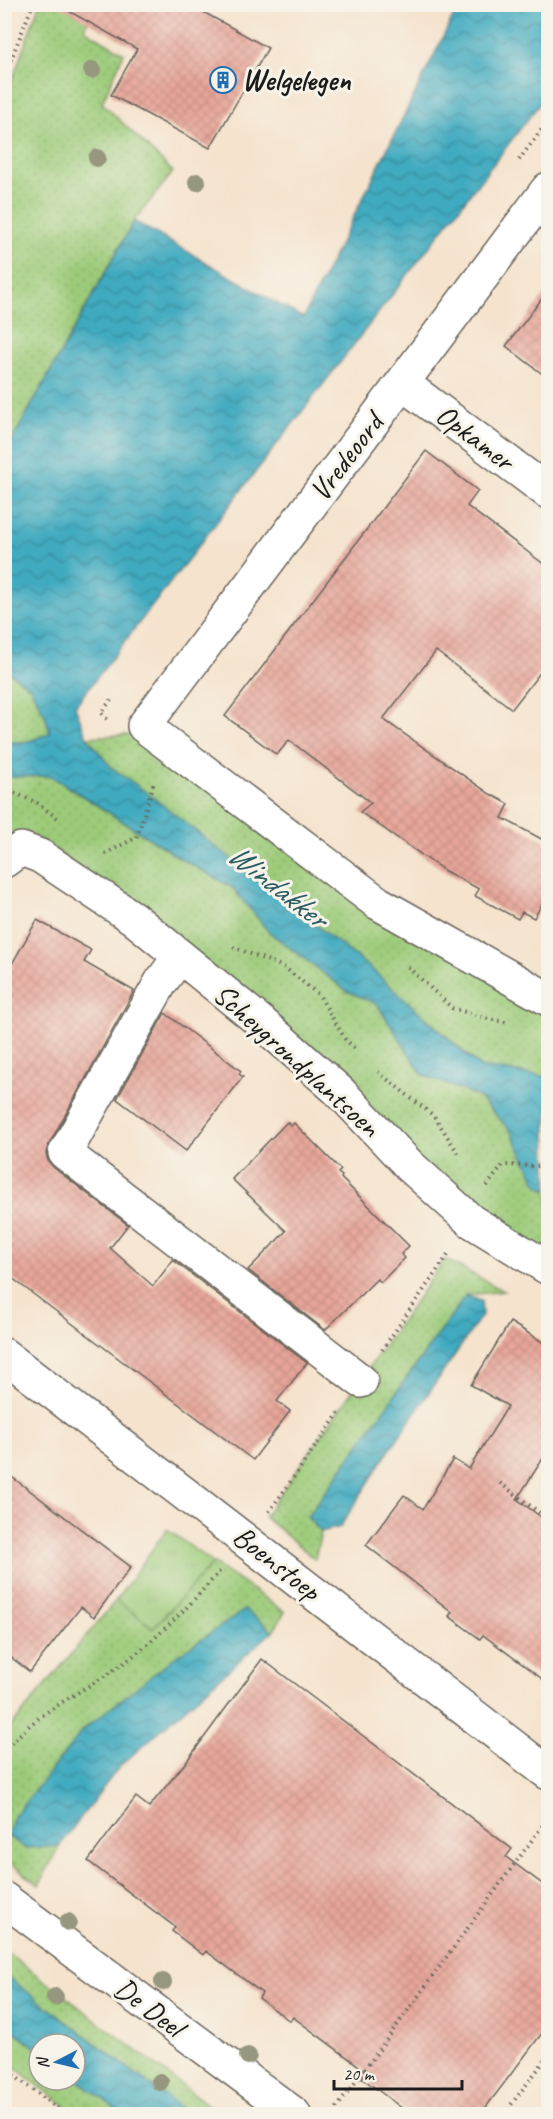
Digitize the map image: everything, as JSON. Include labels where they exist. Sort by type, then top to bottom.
[{"type":"street","name":"Vredeoord","points":[[549,189],[144,726],[378,903],[549,999]]},
{"type":"street","name":"Opkamer","points":[[402,383],[549,492]]},
{"type":"street","name":"Scheygrondplantsoen","points":[[4,861],[21,849],[40,856],[133,918],[262,1023],[340,1092],[410,1166],[471,1221],[549,1268]]},
{"type":"street","points":[[180,956],[161,982],[65,1153],[361,1381]]},
{"type":"street","name":"Boenstoep","points":[[4,1355],[549,1773]]},
{"type":"street","name":"De Deel","points":[[4,1899],[294,2115]]},
{"type":"path","points":[[4,76],[33,4]]},
{"type":"path","points":[[513,168],[549,121]]},
{"type":"path","points":[[109,721],[101,713],[113,697]]},
{"type":"path","points":[[116,849],[137,837],[150,795]]},
{"type":"path","points":[[406,964],[452,1008],[488,1019],[508,1022]]},
{"type":"path","points":[[503,1165],[549,1166]]},
{"type":"path","points":[[500,1483],[549,1519]]},
{"type":"path","points":[[332,2115],[549,1818]]},
{"type":"path","points":[[504,2115],[549,2056]]},
{"type":"path","points":[[4,2068],[65,2115]]},
{"type":"path","points":[[52,2115],[57,2108]]},
{"type":"green space","points":[[39,5],[95,5],[84,29],[124,53],[102,103],[173,172],[134,221],[5,453],[5,100]]},
{"type":"green space","points":[[4,669],[30,687],[45,715],[50,733],[27,742],[5,742]]},
{"type":"green space","points":[[142,734],[548,1010],[548,1077],[481,1067],[369,967],[111,767],[87,737]]},
{"type":"green space","points":[[51,776],[185,861],[232,887],[269,932],[347,991],[377,1004],[423,1075],[478,1097],[511,1131],[538,1185],[548,1190],[548,1254],[473,1211],[147,915],[33,835],[5,842],[4,777]]},
{"type":"green space","points":[[445,1259],[504,1291],[466,1295],[308,1517],[321,1532],[315,1559],[264,1517]]},
{"type":"green space","points":[[167,1529],[213,1563],[153,1628],[116,1600]]},
{"type":"green space","points":[[213,1563],[285,1612],[273,1631],[245,1610],[25,1848],[59,1846],[39,1885],[5,1859],[4,1735],[116,1600],[153,1628]]},
{"type":"green space","points":[[4,1950],[220,2114],[189,2114],[87,2037],[87,2032],[80,2032],[5,1975]]},
{"type":"green space","points":[[4,2024],[27,2041],[27,2077],[5,2060]]},
{"type":"green space","points":[[87,2087],[123,2114],[76,2114],[47,2092],[87,2092]]},
{"type":"water","points":[[459,5],[548,5],[548,93],[75,706],[87,737],[111,767],[369,967],[480,1067],[548,1077],[546,1126],[548,1190],[538,1185],[511,1131],[479,1097],[423,1075],[377,1004],[347,991],[269,932],[232,887],[185,861],[51,776],[5,777],[5,742],[27,742],[50,733],[45,715],[30,687],[5,669],[5,453],[134,221],[303,318]]},
{"type":"water","points":[[466,1295],[481,1301],[482,1315],[340,1527],[321,1532],[307,1517]]},
{"type":"water","points":[[245,1610],[273,1631],[120,1766],[59,1846],[25,1848],[7,1836],[15,1815],[84,1729],[175,1657]]},
{"type":"water","points":[[4,1975],[80,2032],[27,2032],[27,2041],[5,2024]]},
{"type":"water","points":[[87,2037],[189,2114],[123,2114],[87,2087]]},
{"type":"building","name":"Welgelegen","points":[[56,4],[189,4],[268,48],[210,148],[111,95],[137,49]]},
{"type":"building","points":[[549,289],[549,379],[506,346]]},
{"type":"building","points":[[426,451],[478,491],[467,506],[549,568],[549,661],[512,709],[436,651],[383,719],[490,794],[509,804],[502,818],[549,843],[549,891],[534,918],[522,912],[518,919],[475,896],[479,889],[445,871],[360,812],[371,803],[289,740],[277,755],[225,716]]},
{"type":"building","points":[[37,920],[91,950],[84,962],[134,991],[49,1144],[46,1153],[48,1161],[128,1225],[110,1248],[153,1286],[173,1260],[307,1363],[277,1401],[290,1411],[253,1460],[4,1272],[4,978]]},
{"type":"building","points":[[165,1013],[241,1071],[239,1074],[243,1077],[186,1151],[117,1099]]},
{"type":"building","points":[[287,1122],[291,1126],[294,1123],[341,1170],[338,1173],[342,1176],[341,1178],[409,1246],[401,1254],[405,1258],[381,1282],[377,1279],[325,1330],[248,1270],[286,1231],[232,1179]]},
{"type":"building","points":[[510,1322],[549,1346],[549,1449],[517,1499],[549,1523],[549,1684],[483,1635],[480,1639],[449,1616],[452,1612],[366,1545],[404,1495],[423,1509],[453,1459],[469,1469],[508,1406],[471,1385]]},
{"type":"building","points":[[4,1471],[131,1567],[94,1617],[81,1607],[30,1672],[4,1652]]},
{"type":"building","points":[[262,1659],[512,1849],[506,1857],[549,1889],[549,2024],[480,2115],[411,2115],[362,2078],[367,2072],[293,2017],[290,2021],[259,1998],[262,1993],[206,1951],[203,1955],[172,1931],[175,1927],[88,1861],[136,1797],[149,1807],[186,1762]]},
{"type":"place","name":"Welgelegen","points":[[223,80]]},
{"type":"water label","name":"Windakker","points":[[278,885]]}]
